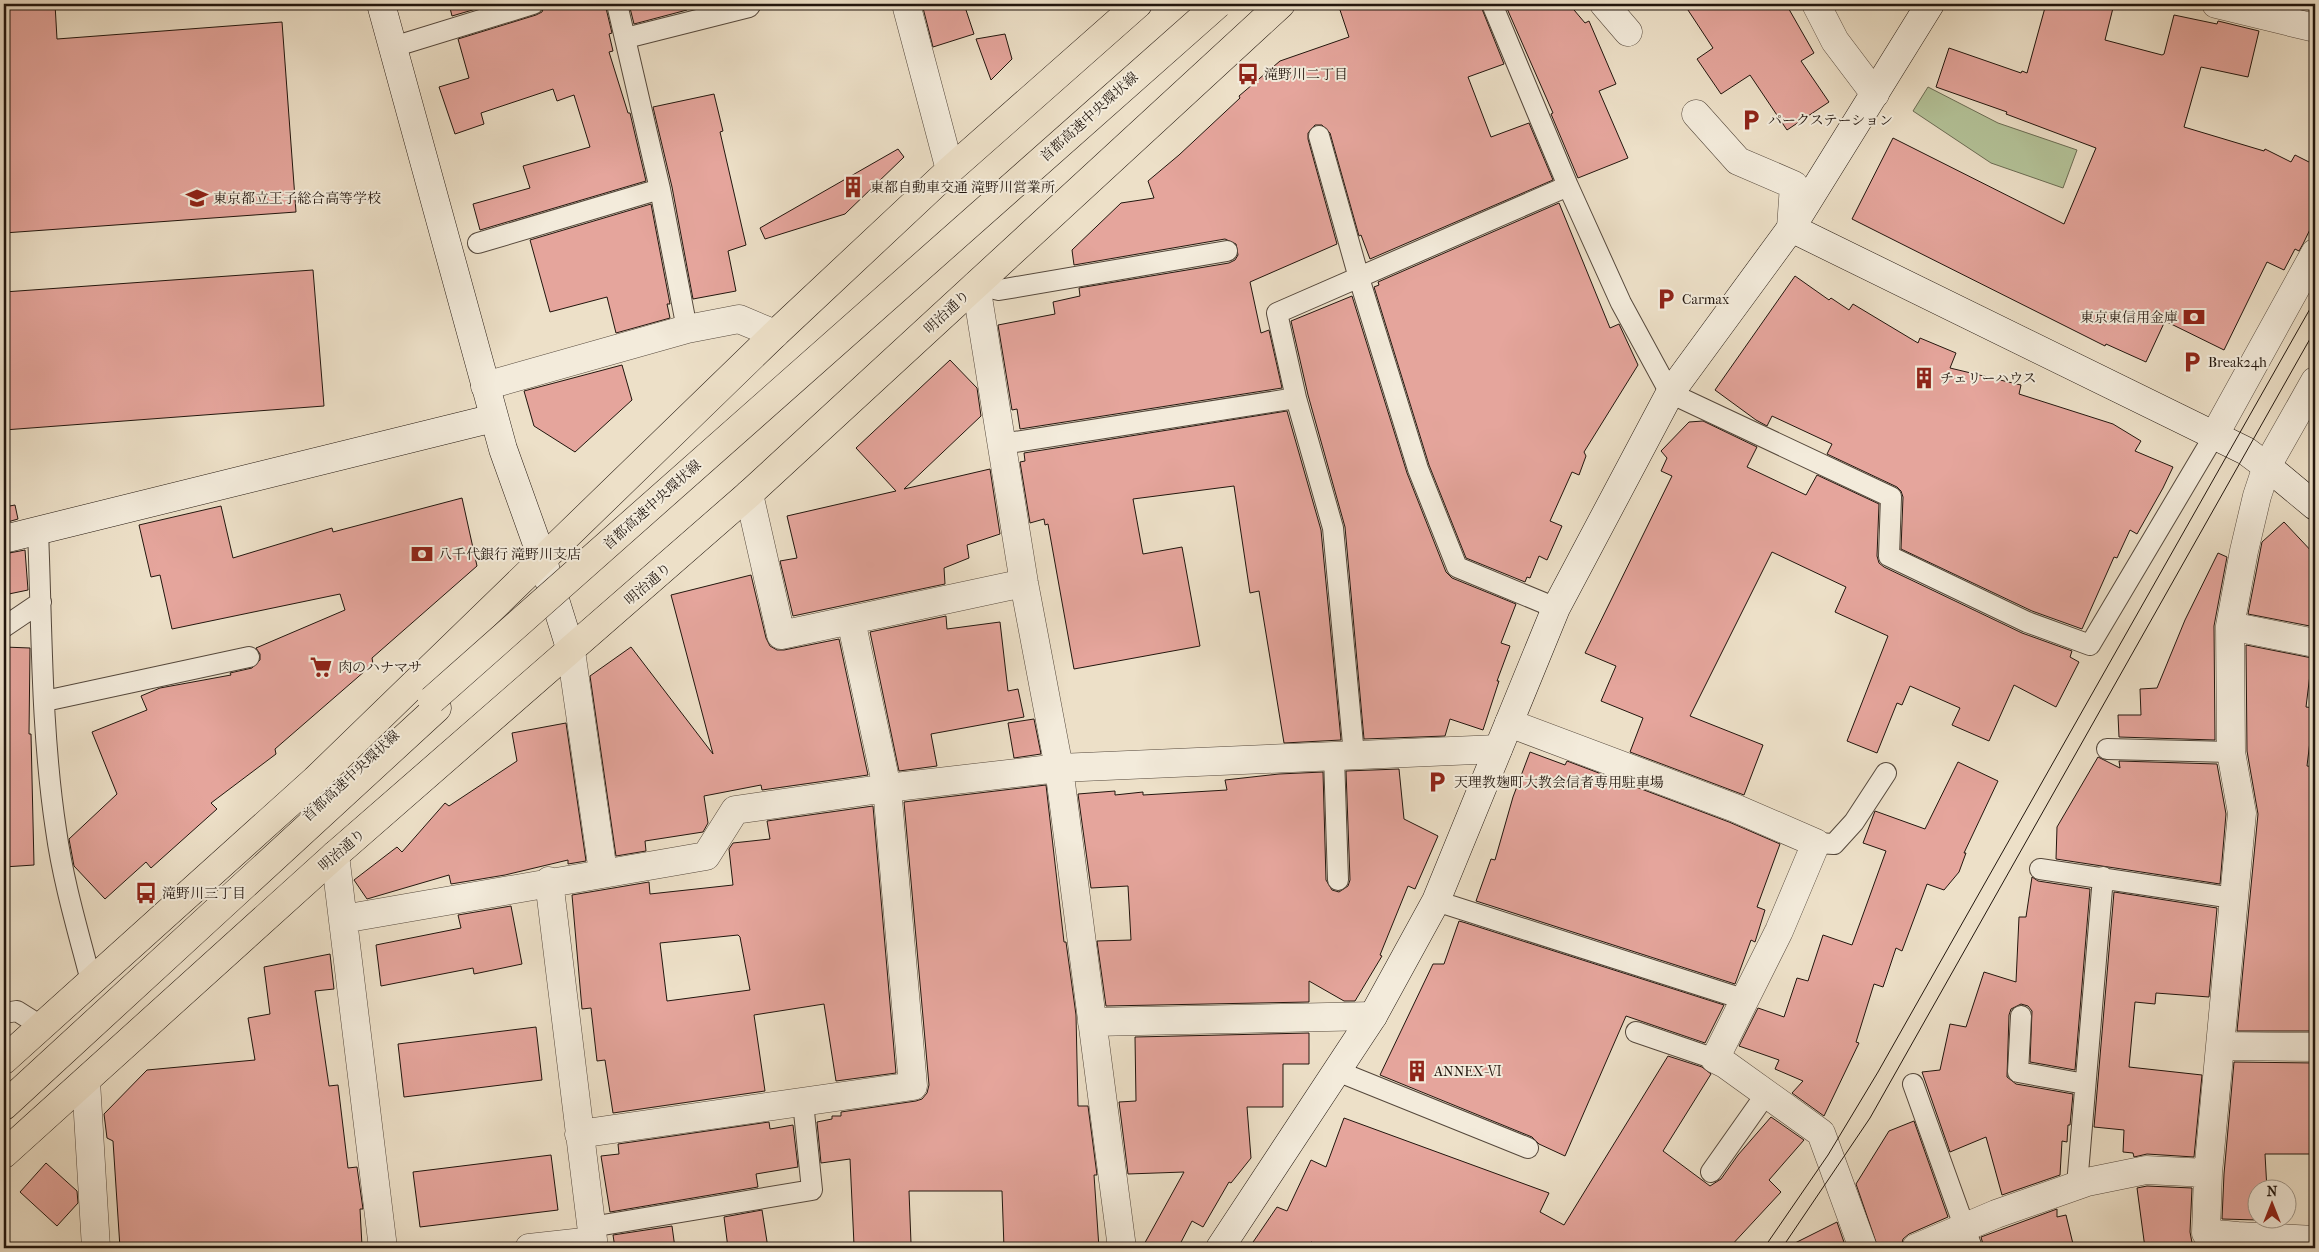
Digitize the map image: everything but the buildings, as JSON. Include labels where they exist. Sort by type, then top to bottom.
[{"type":"highway","points":[[4,1060],[315,780],[775,334],[950,170],[1138,4]]},
{"type":"highway","name":"首都高速中央環状線","points":[[4,1095],[260,862],[432,700],[1218,4]]},
{"type":"highway","name":"明治通り","points":[[4,1154],[335,855],[572,651],[749,494],[1281,4]]},
{"type":"highway","name":"首都高速中央環状線","points":[[4,1106],[437,708]]},
{"type":"street","points":[[381,4],[502,449],[542,558],[572,651],[603,872]]},
{"type":"street","points":[[906,4],[950,170]]},
{"type":"street","points":[[1604,4],[1628,32]]},
{"type":"street","points":[[1816,4],[1836,41],[1875,94]]},
{"type":"street","points":[[1220,1248],[1373,1016],[1436,902],[1556,608],[1670,393],[1791,228],[1930,4]]},
{"type":"street","points":[[2216,4],[2315,28]]},
{"type":"street","points":[[1696,114],[1738,161],[1794,185],[1791,228]]},
{"type":"street","points":[[1791,228],[2246,451],[2268,466],[2315,506]]},
{"type":"street","points":[[2214,436],[2315,253]]},
{"type":"street","points":[[976,285],[1024,583],[1058,768],[1122,1248]]},
{"type":"street","points":[[485,386],[687,329],[739,319],[775,334]]},
{"type":"street","points":[[2315,381],[2268,466],[2257,496],[2230,626],[2231,752],[2242,814],[2208,1173],[2205,1241],[2315,1240]]},
{"type":"street","points":[[4,539],[494,418]]},
{"type":"street","points":[[749,494],[781,635],[1024,583]]},
{"type":"street","points":[[579,1134],[913,1086],[887,788],[851,620]]},
{"type":"street","points":[[2230,626],[2315,643]]},
{"type":"street","points":[[1509,722],[1735,808],[1816,843],[1779,931],[1743,999],[1715,1059],[1726,1064],[1820,1133],[1863,1248]]},
{"type":"street","points":[[343,919],[603,872],[706,856],[735,810],[887,788],[1058,768],[1498,749]]},
{"type":"street","points":[[335,855],[383,1248]]},
{"type":"street","points":[[529,1248],[593,1238],[549,882]]},
{"type":"street","points":[[1092,1022],[1373,1016]]},
{"type":"street","points":[[2220,1046],[2315,1047]]},
{"type":"street","points":[[86,1081],[96,1248]]},
{"type":"street","points":[[1916,1248],[1969,1238],[2077,1185],[2146,1170],[2208,1173]]},
{"type":"lane","points":[[392,47],[533,4]]},
{"type":"lane","points":[[617,4],[660,189],[687,329]]},
{"type":"lane","points":[[626,38],[749,7],[751,4]]},
{"type":"lane","points":[[1492,4],[1568,186],[1621,303],[1670,393],[1891,497],[1889,556],[2027,622],[2090,645],[2214,436]]},
{"type":"lane","points":[[1319,136],[1359,278],[1418,469],[1456,567],[1556,608]]},
{"type":"lane","points":[[1338,880],[1344,756],[1333,528],[1296,398],[1277,313],[1568,186]]},
{"type":"lane","points":[[478,244],[660,189]]},
{"type":"lane","points":[[976,285],[999,290],[1227,251]]},
{"type":"lane","points":[[1002,444],[1296,398]]},
{"type":"lane","points":[[38,531],[47,753],[56,831],[72,911],[91,981]]},
{"type":"lane","points":[[4,627],[41,602]]},
{"type":"lane","points":[[45,701],[249,657]]},
{"type":"lane","points":[[2107,749],[2231,752]]},
{"type":"lane","points":[[1816,843],[1834,844],[1854,822],[1886,773]]},
{"type":"lane","points":[[2040,869],[2234,898]]},
{"type":"lane","points":[[2077,1185],[2102,877]]},
{"type":"lane","points":[[1436,902],[1743,999]]},
{"type":"lane","points":[[4,1013],[17,1011],[41,1026]]},
{"type":"lane","points":[[2021,1016],[2018,1072],[2085,1084]]},
{"type":"lane","points":[[1636,1032],[1715,1059]]},
{"type":"lane","points":[[1337,1071],[1528,1148]]},
{"type":"lane","points":[[1913,1084],[1969,1238]]},
{"type":"lane","points":[[1712,1172],[1766,1094]]},
{"type":"lane","points":[[593,1238],[812,1190],[803,1102]]},
{"type":"green space","points":[[1928,87],[1998,123],[2077,150],[2063,188],[1991,163],[1913,111]]},
{"type":"tram line","points":[[1764,1248],[1828,1155],[1878,1072],[2315,300]]},
{"type":"tram line","points":[[1782,1248],[1870,1118],[2315,330]]},
{"type":"place","name":"滝野川二丁目","points":[[1248,74]]},
{"type":"place","name":"パークステーション","points":[[1751,120]]},
{"type":"place","name":"東都自動車交通 滝野川営業所","points":[[853,187]]},
{"type":"place","name":"東京都立王子総合高等学校","points":[[197,198]]},
{"type":"place","name":"Carmax","points":[[1666,299]]},
{"type":"place","name":"東京東信用金庫","points":[[2194,317]]},
{"type":"place","name":"Break24h","points":[[2192,362]]},
{"type":"place","name":"チェリーハウス","points":[[1924,378]]},
{"type":"place","name":"八千代銀行 滝野川支店","points":[[422,554]]},
{"type":"place","name":"肉のハナマサ","points":[[321,667]]},
{"type":"place","name":"天理教麹町大教会信者専用駐車場","points":[[1437,782]]},
{"type":"place","name":"滝野川三丁目","points":[[146,893]]},
{"type":"place","name":"ANNEX-Ⅵ","points":[[1417,1071]]}]
